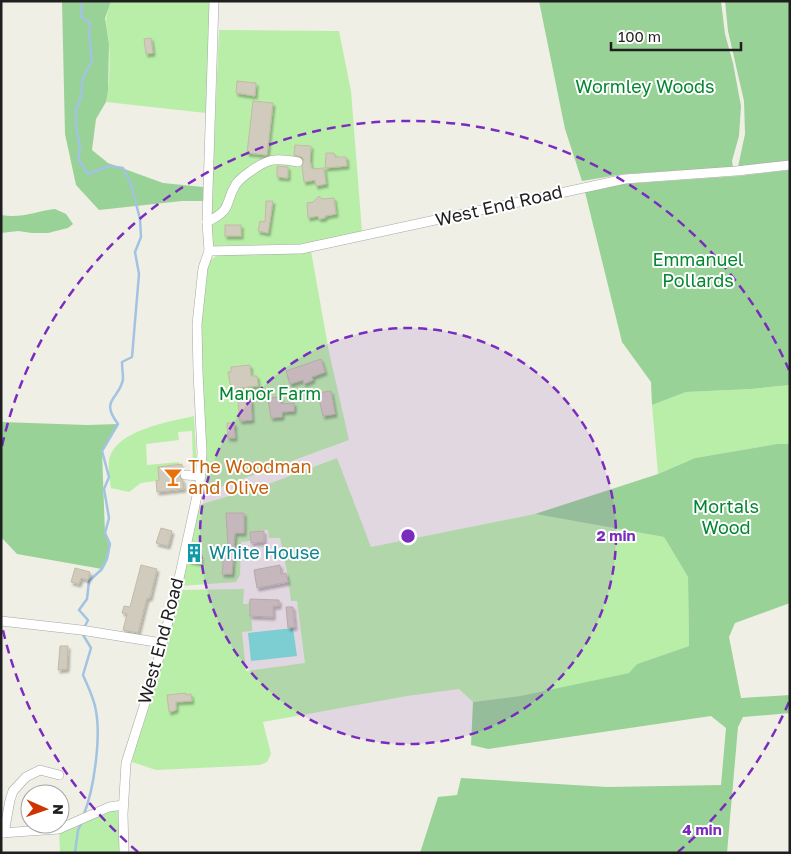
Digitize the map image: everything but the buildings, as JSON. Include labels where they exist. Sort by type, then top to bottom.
[{"type":"street","name":"West End Road","points":[[124,853],[123,805],[126,762],[150,688],[178,583],[201,476],[202,452],[197,324],[203,268],[209,251],[207,222],[214,1]]},
{"type":"street","points":[[207,222],[225,210],[237,183],[266,161],[298,162]]},
{"type":"street","name":"West End Road","points":[[209,251],[301,249],[625,179],[790,165]]},
{"type":"street","points":[[185,476],[201,476]]},
{"type":"street","points":[[1,621],[84,631],[162,644]]},
{"type":"street","points":[[58,775],[40,770],[26,777],[14,791],[3,833],[59,828],[109,807],[123,805]]},
{"type":"green space","points":[[62,1],[111,1],[105,18],[109,44],[108,91],[106,102],[96,119],[92,150],[108,163],[163,183],[203,187],[204,201],[182,201],[99,210],[76,185],[65,134]]},
{"type":"green space","points":[[111,1],[211,1],[206,113],[106,102],[110,65],[106,18]]},
{"type":"green space","name":"Wormley Woods","points":[[539,1],[721,1],[725,34],[733,63],[741,106],[739,136],[732,161],[733,167],[624,174],[582,181],[565,129]]},
{"type":"green space","name":"Wormley Woods","points":[[725,1],[790,1],[790,161],[738,167],[745,134],[744,101],[728,31]]},
{"type":"green space","points":[[219,30],[339,31],[351,91],[362,232],[304,244],[212,246],[212,193]]},
{"type":"green space","name":"Emmanuel Pollards","points":[[790,170],[790,385],[686,392],[652,405],[651,382],[622,342],[585,192],[624,184],[739,176]]},
{"type":"green space","points":[[55,209],[66,214],[73,224],[68,228],[48,233],[18,231],[1,233],[1,215],[22,215]]},
{"type":"green space","name":"Manor Farm","points":[[311,251],[329,352],[349,440],[201,494],[200,327],[206,267],[217,255]]},
{"type":"green space","points":[[790,385],[790,444],[777,444],[695,458],[658,474],[652,405],[686,392]]},
{"type":"green space","points":[[194,416],[197,468],[193,468],[192,431],[178,432],[179,440],[146,444],[147,465],[179,462],[179,464],[158,467],[159,474],[163,480],[141,483],[129,492],[111,488],[109,461],[113,450],[121,442],[144,429]]},
{"type":"green space","points":[[1,422],[87,425],[118,424],[102,452],[105,533],[109,547],[102,569],[17,554],[1,537]]},
{"type":"green space","name":"Mortals Wood","points":[[777,444],[790,444],[790,603],[735,623],[729,637],[741,698],[790,695],[790,713],[743,717],[738,727],[727,853],[420,853],[438,797],[457,795],[461,778],[607,787],[721,785],[726,728],[711,716],[488,749],[471,745],[473,702],[520,696],[629,673],[637,664],[689,646],[688,577],[664,537],[535,514],[658,474],[695,458]]},
{"type":"green space","points":[[337,458],[371,547],[535,514],[664,537],[688,577],[689,646],[637,664],[630,673],[520,696],[473,702],[459,689],[407,696],[263,722],[271,754],[267,762],[260,765],[156,770],[132,762],[138,734],[142,729],[159,676],[179,590],[244,589],[243,604],[248,604],[249,601],[255,601],[250,602],[252,631],[242,632],[246,671],[305,663],[297,601],[291,601],[280,538],[269,538],[268,530],[250,532],[250,541],[241,542],[240,575],[236,582],[180,586],[199,505],[266,485]]},
{"type":"green space","points":[[109,807],[123,814],[124,853],[60,853],[59,834],[70,834],[70,824]]},
{"type":"shaded area","points":[[293,628],[297,656],[251,661],[248,633]]},
{"type":"waterway","points":[[82,1],[81,16],[90,24],[89,34],[92,61],[83,77],[81,96],[76,110],[76,127],[80,148],[78,159],[88,174],[109,166],[123,168],[131,184],[140,219],[141,237],[135,252],[139,274],[132,357],[122,362],[123,379],[110,404],[110,409],[118,424],[102,451],[109,477],[104,489],[109,518],[105,533],[110,544],[107,559],[102,569],[89,581],[87,599],[79,610],[88,620],[84,628]]},
{"type":"waterway","points":[[82,633],[91,648],[83,675],[95,706],[98,735],[94,778],[84,814]]},
{"type":"waterway","points":[[75,853],[78,830],[82,822]]},
{"type":"place","name":"The Woodman and Olive","points":[[173,477]]},
{"type":"place","name":"White House","points":[[194,553]]}]
